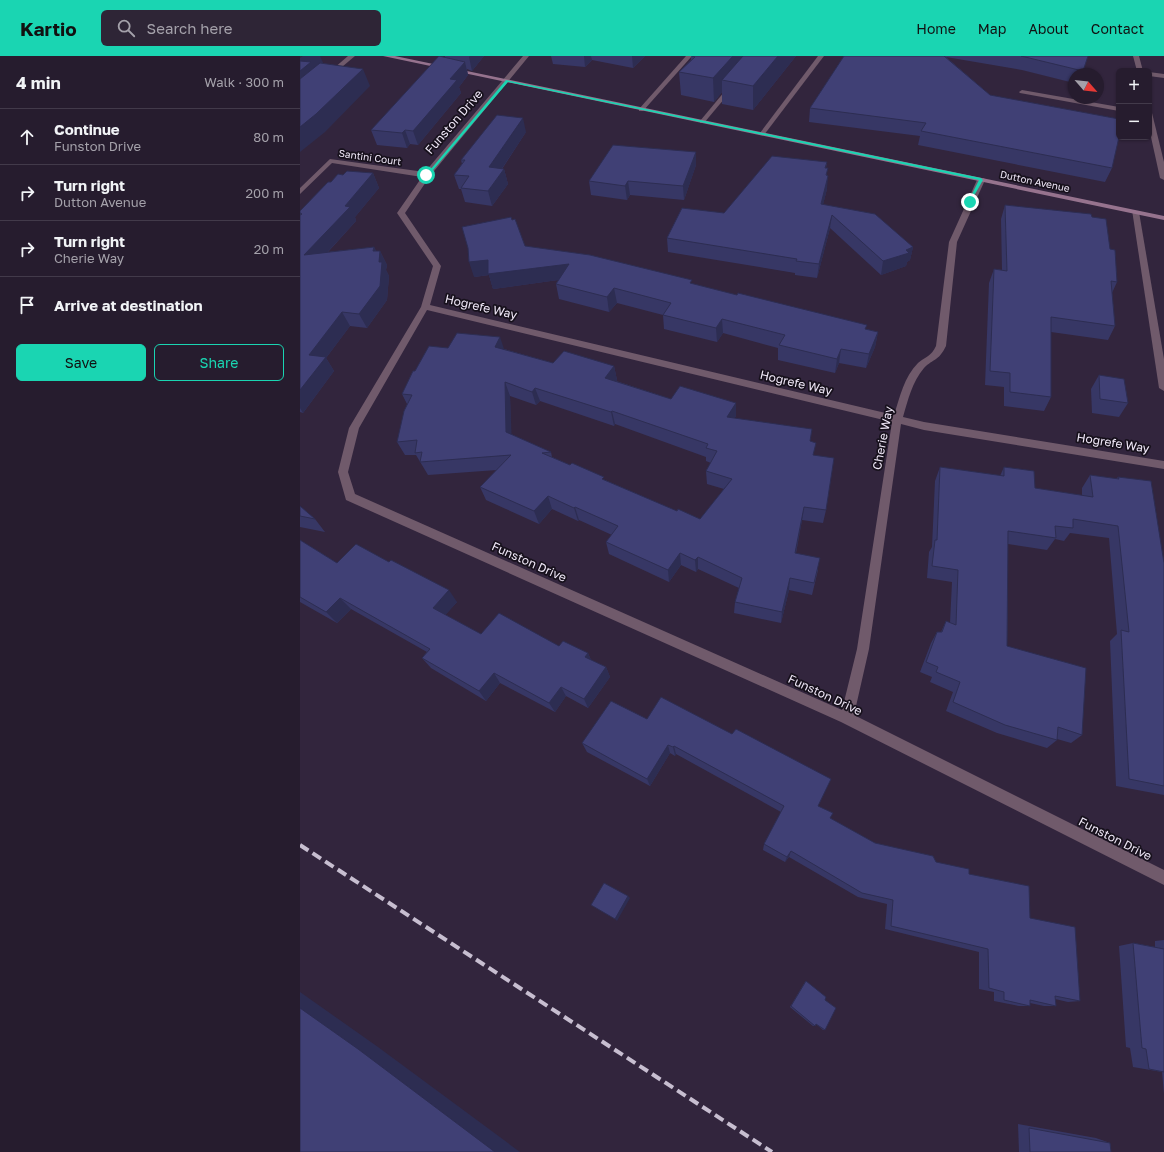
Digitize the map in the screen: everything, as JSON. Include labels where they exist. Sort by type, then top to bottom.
[{"type":"main road","name":"Dutton Avenue","points":[[386,56],[1164,218]]},
{"type":"street","points":[[323,80],[352,56]]},
{"type":"street","name":"Funston Drive","points":[[526,56],[507,81],[426,175],[401,213],[437,266],[425,307],[354,428],[342,472],[350,497],[846,718],[1164,878]]},
{"type":"street","points":[[641,110],[689,56]]},
{"type":"street","points":[[762,134],[821,56]]},
{"type":"street","points":[[1136,56],[1139,68]]},
{"type":"street","points":[[1152,74],[1164,76]]},
{"type":"street","points":[[702,122],[738,79]]},
{"type":"street","points":[[1022,92],[1116,108]]},
{"type":"street","points":[[1152,127],[1164,178]]},
{"type":"street","name":"Santini Court","points":[[300,192],[330,161],[426,175]]},
{"type":"street","name":"Cherie Way","points":[[846,718],[852,700],[863,648],[897,420],[910,381],[922,365],[936,356],[941,346],[953,242],[981,180]]},
{"type":"street","points":[[1135,212],[1164,388]]},
{"type":"street","name":"Hogrefe Way","points":[[425,307],[897,420],[1164,465]]},
{"type":"building","points":[[439,56],[465,62],[450,79],[457,80],[413,131],[405,130],[402,133],[371,130]]},
{"type":"building","points":[[692,56],[733,56],[713,78],[679,72],[695,57]]},
{"type":"building","points":[[743,56],[778,56],[753,86],[722,80]]},
{"type":"building","points":[[844,56],[944,56],[990,95],[1116,118],[1116,140],[1118,140],[1112,168],[921,131],[926,123],[810,108]]},
{"type":"building","points":[[1021,56],[1088,56],[1084,68],[1071,68]]},
{"type":"building","points":[[300,61],[311,62],[300,71]]},
{"type":"building","points":[[320,63],[363,69],[316,114],[300,127],[300,79]]},
{"type":"building","points":[[497,115],[523,118],[489,167],[504,169],[488,191],[461,188],[469,176],[454,175],[465,160],[461,160]]},
{"type":"building","points":[[613,145],[696,152],[683,186],[628,181],[625,186],[589,181]]},
{"type":"building","points":[[772,156],[827,162],[825,168],[828,168],[826,175],[828,176],[821,204],[875,214],[913,247],[906,250],[909,253],[883,261],[832,215],[819,264],[796,261],[797,259],[667,238],[682,208],[724,213]]},
{"type":"building","points":[[347,171],[373,173],[345,206],[350,207],[304,255],[374,247],[373,251],[380,251],[379,262],[382,262],[380,286],[359,314],[342,312],[309,355],[326,357],[300,390],[300,215],[302,214],[300,211],[328,182],[331,182],[338,174],[343,175]]},
{"type":"building","points":[[1005,205],[1091,214],[1092,217],[1106,219],[1110,249],[1115,250],[1117,282],[1111,281],[1115,326],[1051,317],[1051,397],[1010,392],[1010,373],[990,371],[994,269],[1007,271]]},
{"type":"building","points":[[511,217],[512,220],[515,219],[525,246],[590,255],[692,280],[690,283],[737,295],[738,293],[867,325],[865,329],[878,332],[869,354],[841,349],[837,359],[779,345],[785,335],[722,319],[716,328],[663,315],[671,303],[614,288],[607,297],[556,284],[569,264],[488,274],[488,260],[469,262],[468,248],[462,227]]},
{"type":"building","points":[[457,333],[500,337],[495,347],[553,363],[564,351],[614,366],[605,378],[671,399],[680,386],[736,403],[727,417],[812,429],[810,441],[816,443],[813,455],[834,458],[826,510],[804,507],[795,553],[820,558],[814,583],[790,578],[782,612],[735,602],[742,578],[698,557],[695,560],[680,553],[668,570],[606,542],[618,526],[575,507],[574,508],[548,496],[534,511],[480,487],[511,455],[420,462],[422,452],[415,453],[417,440],[397,442],[404,411],[412,395],[402,394],[413,371],[415,371],[429,346],[448,348]],"holes":[[[505,382],[532,392],[535,388],[611,412],[612,411],[708,444],[706,448],[717,451],[706,471],[732,479],[700,519],[678,509],[677,511],[602,479],[604,477],[572,463],[570,465],[542,453],[551,452],[506,432]]]},
{"type":"building","points":[[1099,375],[1124,379],[1128,403],[1100,399]]},
{"type":"building","points":[[940,467],[1004,476],[1004,467],[1034,471],[1035,488],[1093,497],[1090,475],[1151,481],[1164,563],[1164,786],[1129,779],[1121,630],[1129,632],[1118,526],[1073,519],[1073,528],[1055,526],[1056,538],[1008,531],[1007,646],[1086,668],[1082,735],[1058,727],[1057,740],[1005,725],[953,702],[960,682],[936,672],[938,667],[926,662],[937,632],[942,632],[946,621],[956,625],[958,570],[932,566],[935,540],[937,540]]},
{"type":"building","points":[[300,506],[315,519],[300,516]]},
{"type":"building","points":[[300,540],[337,563],[356,544],[389,562],[391,560],[449,590],[433,608],[481,634],[499,613],[559,646],[563,641],[588,653],[585,657],[606,667],[584,699],[561,687],[549,703],[494,673],[479,691],[422,658],[430,649],[340,598],[326,612],[300,597]]},
{"type":"building","points":[[661,697],[732,734],[736,729],[831,779],[818,806],[833,813],[830,818],[875,843],[933,856],[936,862],[969,869],[969,874],[1029,886],[1030,918],[1075,927],[1080,1001],[1055,996],[1056,1006],[1030,1000],[1030,1006],[1004,1000],[1004,992],[989,988],[988,949],[891,926],[893,900],[862,893],[791,851],[787,857],[764,844],[784,806],[674,746],[668,745],[647,779],[582,743],[611,701],[647,719]]},
{"type":"building","points":[[604,883],[628,896],[615,919],[591,905]]},
{"type":"building","points":[[1133,943],[1164,949],[1164,1072],[1149,1069],[1146,1049],[1142,1048]]},
{"type":"building","points":[[806,981],[826,997],[825,1000],[836,1008],[825,1030],[816,1024],[815,1026],[791,1006]]},
{"type":"building","points":[[300,1008],[358,1049],[495,1152],[300,1152]]},
{"type":"building","points":[[1029,1128],[1110,1143],[1111,1152],[1030,1152]]},
{"type":"railway","points":[[300,845],[772,1152]]},
{"type":"route","points":[[426,175],[507,81],[981,180],[970,202]]}]
